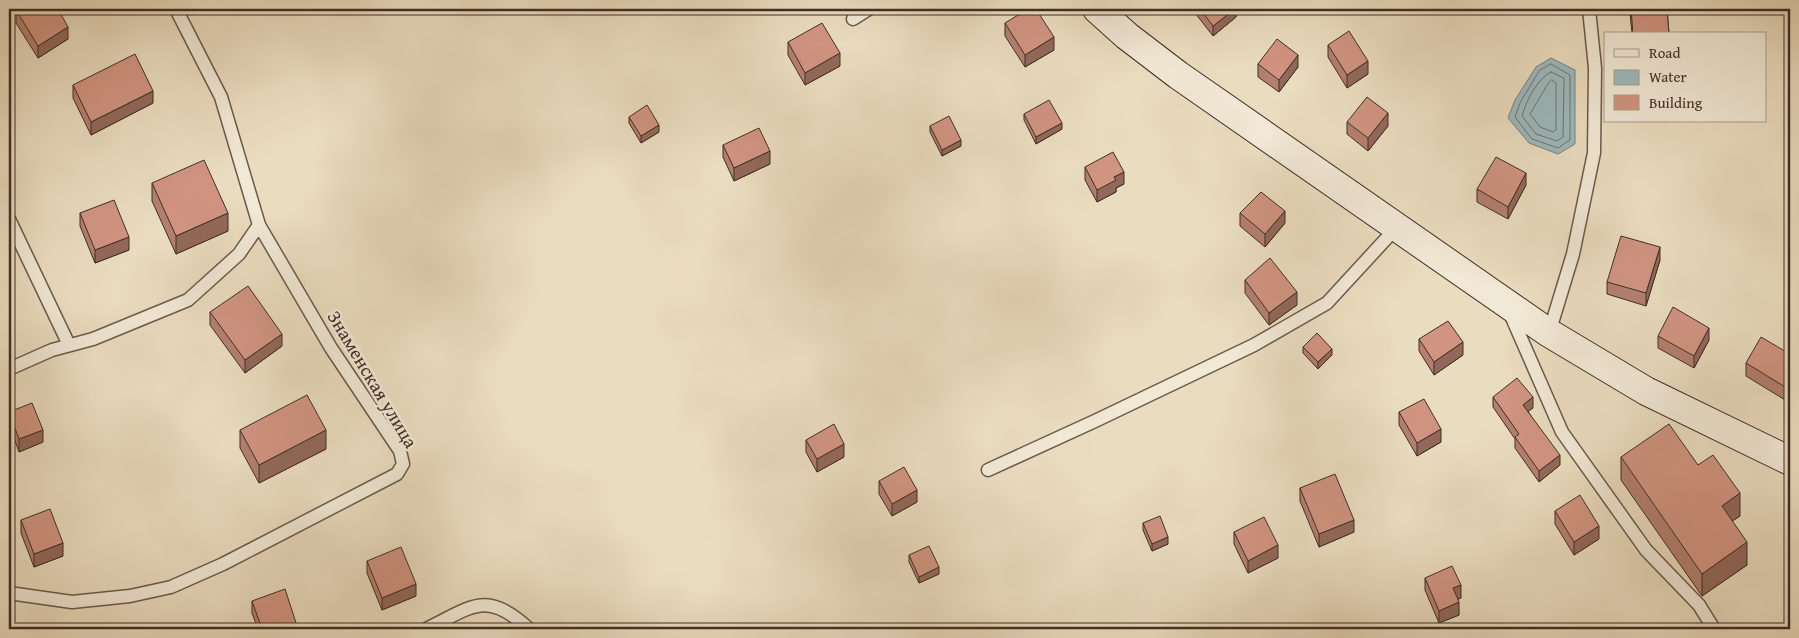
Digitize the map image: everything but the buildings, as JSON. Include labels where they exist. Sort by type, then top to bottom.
[{"type":"main road","points":[[1097,9],[1127,36],[1178,75],[1549,334],[1646,391],[1790,460]]},
{"type":"lane","points":[[9,369],[52,350],[93,338],[188,300],[239,254],[260,225],[221,97],[176,9]]},
{"type":"lane","points":[[853,19],[869,9]]},
{"type":"lane","points":[[1549,334],[1573,254],[1594,153],[1596,68],[1589,9]]},
{"type":"lane","points":[[9,219],[69,345]]},
{"type":"lane","name":"Знаменская улица","points":[[9,593],[72,602],[130,596],[171,587],[223,564],[397,474],[400,470],[403,464],[400,450],[332,348],[260,225]]},
{"type":"lane","points":[[988,470],[1254,345],[1328,303],[1396,228]]},
{"type":"lane","points":[[1506,304],[1562,432],[1646,550],[1699,605],[1714,629]]},
{"type":"lane","points":[[426,629],[471,607],[484,604],[498,607],[517,618],[530,629]]},
{"type":"water","points":[[1551,58],[1575,70],[1575,144],[1558,154],[1529,143],[1508,118],[1515,100],[1536,67]]}]
